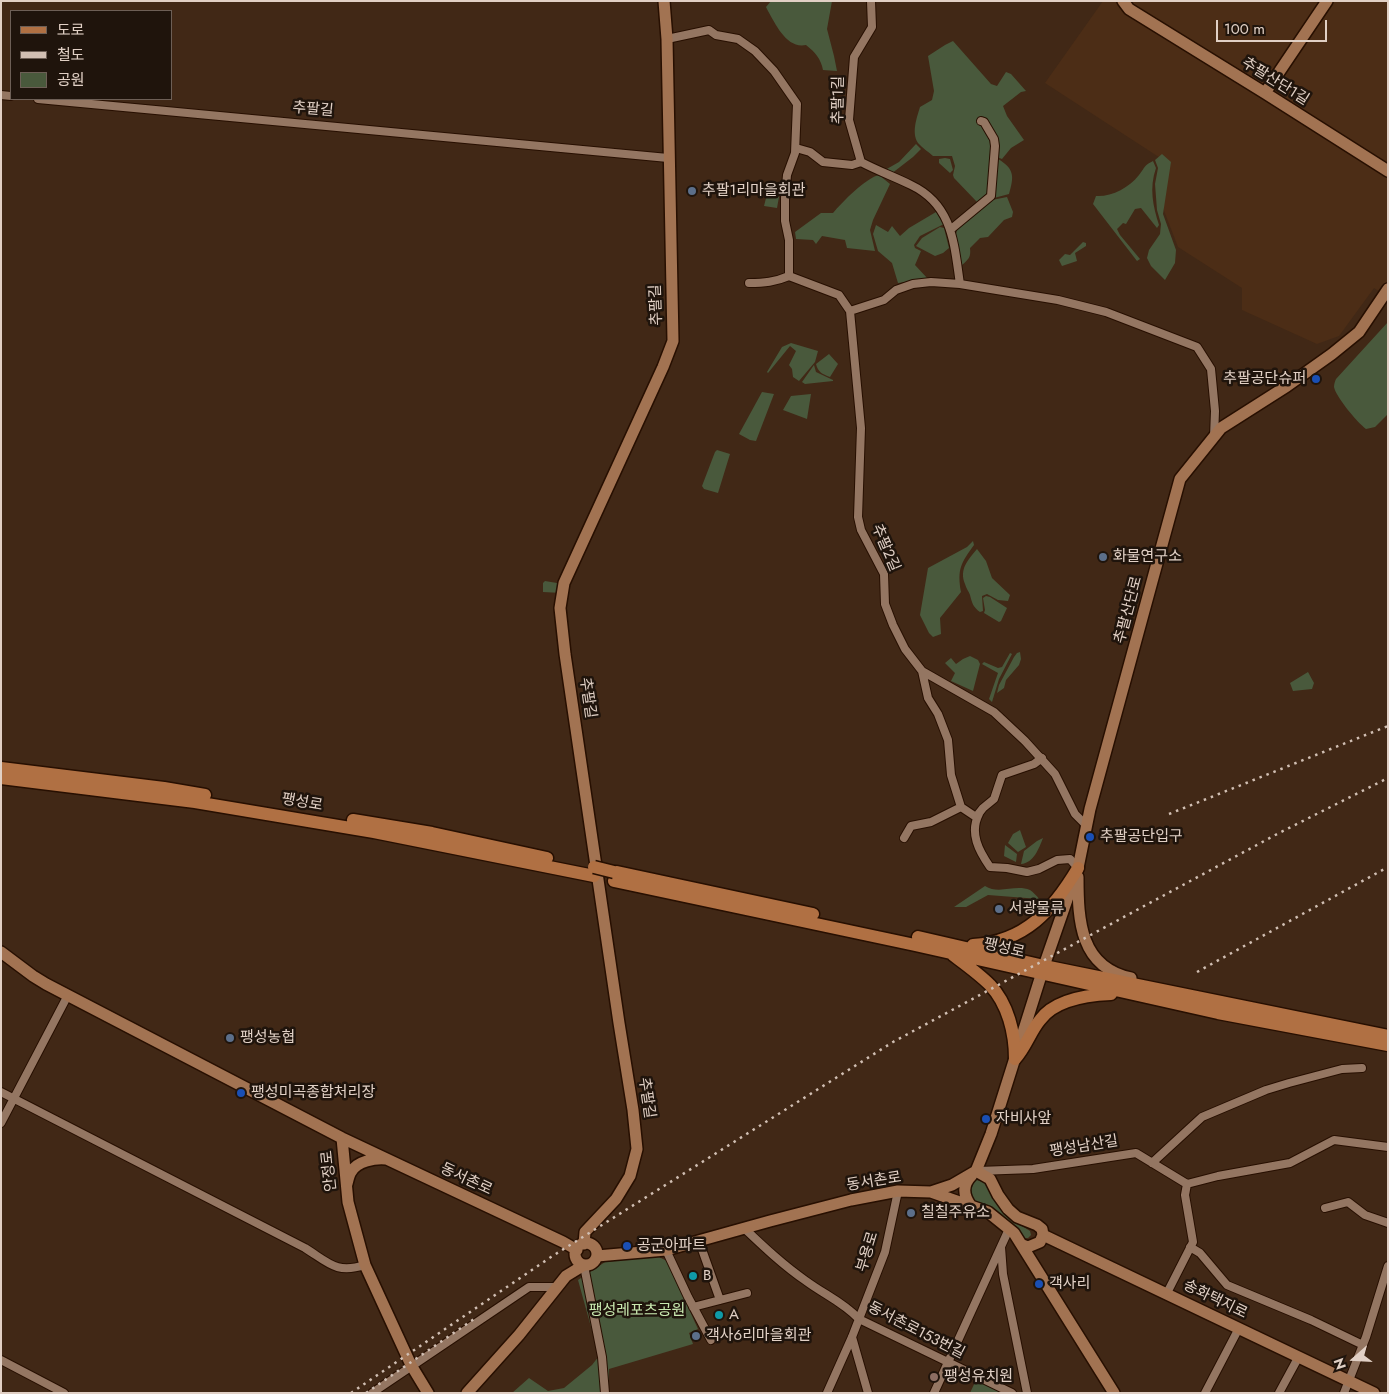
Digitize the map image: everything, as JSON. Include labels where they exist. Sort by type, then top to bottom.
[{"type":"main road","name":"팽성로","points":[[1,768],[173,789],[432,833],[594,872]]},
{"type":"main road","name":"팽성로","points":[[4,780],[195,802],[594,872],[1388,1045]]},
{"type":"main road","points":[[955,950],[1000,941],[1028,927],[1053,905],[1078,868]]},
{"type":"main road","points":[[955,950],[985,980],[1000,999],[1011,1026],[1015,1059]]},
{"type":"main road","name":"팽성로","points":[[1144,992],[1388,1036]]},
{"type":"main road","points":[[1015,1059],[1023,1050],[1039,1021],[1047,1012],[1058,1006],[1101,994],[1144,992]]},
{"type":"street","name":"추팔길","points":[[580,1247],[585,1232],[616,1199],[630,1176],[637,1149],[633,1110],[583,778],[560,608],[564,583],[664,367],[673,341],[667,39],[664,1]]},
{"type":"street","name":"추팔1길","points":[[861,162],[850,120],[854,57],[872,27],[871,1]]},
{"type":"street","name":"추팔산단1길","points":[[1123,1],[1129,9],[1388,171]]},
{"type":"street","points":[[1265,93],[1327,1]]},
{"type":"street","points":[[667,39],[709,30],[716,35],[738,39],[755,51],[774,70],[797,104],[796,148],[787,175],[785,198],[785,221],[789,240],[789,276]]},
{"type":"street","name":"추팔길","points":[[53,100],[668,158]]},
{"type":"street","points":[[950,230],[991,196],[996,146],[984,122],[981,121]]},
{"type":"street","points":[[796,148],[810,152],[823,162],[852,165],[861,162],[888,176],[912,185],[932,198],[944,214],[950,230],[960,284]]},
{"type":"street","points":[[749,283],[767,284],[789,276],[839,295],[850,311],[884,300],[896,290],[913,284],[931,282],[960,284],[1058,300],[1096,310],[1197,347],[1211,369],[1215,411],[1214,437]]},
{"type":"street","name":"추팔산단로","points":[[1042,970],[1078,868],[1086,825],[1180,479],[1221,428],[1287,386],[1359,332],[1388,289]]},
{"type":"street","name":"추팔2길","points":[[850,311],[861,428],[858,517],[861,530],[884,574],[885,604],[893,625],[905,649],[922,671],[994,712],[1042,758],[1055,774],[1074,814],[1086,825]]},
{"type":"street","points":[[922,671],[928,698],[938,714],[948,740],[951,775],[960,807],[976,817],[979,814]]},
{"type":"street","points":[[1042,758],[1020,769],[1002,775],[994,799],[983,808],[975,821],[976,843],[980,854],[990,867],[1027,872],[1039,869],[1057,860],[1070,859],[1078,868],[1078,899],[1081,924],[1091,951],[1107,969],[1118,975],[1140,980],[1144,992]]},
{"type":"street","points":[[904,838],[911,826],[931,822],[960,807]]},
{"type":"street","name":"안정로","points":[[3,951],[33,976],[342,1138],[348,1202],[365,1265],[411,1366],[428,1393]]},
{"type":"street","points":[[971,1206],[964,1194],[965,1185],[970,1176],[976,1171],[991,1134],[1042,970]]},
{"type":"street","points":[[1,1123],[68,995]]},
{"type":"street","points":[[1152,1163],[1202,1118],[1266,1090],[1342,1069],[1362,1068]]},
{"type":"street","points":[[1,1092],[305,1248],[338,1268],[351,1269],[365,1265]]},
{"type":"street","name":"동서촌로","points":[[342,1138],[554,1238],[580,1247]]},
{"type":"street","points":[[1167,1293],[1193,1242],[1185,1195],[1186,1184],[1218,1176],[1290,1163],[1334,1140],[1388,1147]]},
{"type":"street","name":"팽성남산길","points":[[976,1171],[1033,1169],[1136,1153],[1186,1184]]},
{"type":"street","points":[[347,1186],[351,1171],[360,1164],[380,1158],[387,1159]]},
{"type":"street","points":[[931,1192],[952,1185],[976,1171]]},
{"type":"street","name":"송화택지로","points":[[976,1171],[990,1180],[1008,1210],[1038,1225],[1042,1229],[1043,1235],[1374,1393]]},
{"type":"street","name":"동서촌로","points":[[597,1256],[666,1250],[851,1200],[898,1191],[931,1192],[988,1212],[1014,1233],[1112,1392]]},
{"type":"street","name":"부용로","points":[[827,1393],[852,1338],[885,1252],[898,1191]]},
{"type":"street","points":[[1324,1208],[1348,1202],[1365,1214],[1388,1223]]},
{"type":"street","name":"동서촌로153번길","points":[[744,1228],[763,1248],[806,1282],[848,1308],[859,1320],[1012,1393]]},
{"type":"street","points":[[934,1393],[1009,1229]]},
{"type":"street","points":[[1023,1245],[1028,1247],[1040,1242],[1043,1235]]},
{"type":"street","points":[[699,1241],[720,1300]]},
{"type":"street","points":[[468,1393],[519,1335],[566,1276],[594,1262],[597,1256],[594,1247],[589,1244],[580,1247],[577,1259],[585,1265]]},
{"type":"street","points":[[1001,1246],[1003,1274],[1027,1393]]},
{"type":"street","points":[[1190,1247],[1200,1253],[1227,1286],[1311,1320],[1363,1345]]},
{"type":"street","points":[[666,1250],[711,1340]]},
{"type":"street","points":[[585,1265],[602,1357],[604,1393]]},
{"type":"street","points":[[1344,1393],[1363,1345],[1388,1266]]},
{"type":"street","points":[[372,1393],[529,1287],[557,1287]]},
{"type":"street","points":[[693,1307],[747,1292]]},
{"type":"street","points":[[1205,1393],[1239,1328]]},
{"type":"street","points":[[852,1338],[868,1393]]},
{"type":"street","points":[[1278,1393],[1298,1358]]},
{"type":"street","points":[[1,1360],[64,1393]]},
{"type":"shaded area","points":[[1103,1],[1388,1],[1388,297],[1374,288],[1339,336],[1317,344],[1242,310],[1242,288],[1178,247],[1163,208],[1168,163],[1045,83]]},
{"type":"green space","points":[[771,1],[832,1],[827,29],[837,71],[823,70],[815,53],[806,45],[793,43],[783,35],[766,7]]},
{"type":"green space","points":[[953,41],[991,84],[997,86],[1006,72],[1011,74],[1026,91],[1021,92],[1003,106],[1007,116],[1024,140],[1011,148],[1002,159],[997,157],[987,193],[977,202],[954,178],[955,166],[952,156],[933,156],[921,147],[915,135],[915,125],[920,107],[932,100],[934,91],[928,56]]},
{"type":"green space","points":[[916,144],[921,149],[913,157],[891,174],[885,170],[899,162]]},
{"type":"green space","points":[[1162,154],[1171,162],[1163,214],[1176,250],[1175,263],[1165,280],[1151,266],[1147,258],[1149,250],[1160,234],[1161,224],[1157,210],[1155,184],[1158,168],[1155,160]]},
{"type":"green space","points":[[939,159],[950,159],[953,170],[950,173],[939,163]]},
{"type":"green space","points":[[998,159],[1008,166],[1012,174],[1012,183],[1009,194],[994,198]]},
{"type":"green space","points":[[1153,161],[1156,168],[1153,197],[1159,225],[1157,228],[1141,208],[1135,209],[1126,224],[1123,223],[1117,229],[1140,259],[1137,261],[1093,204],[1096,196],[1108,195],[1125,188]]},
{"type":"green space","points":[[879,175],[890,184],[870,230],[875,251],[847,248],[845,240],[822,236],[816,244],[813,240],[796,239],[795,232],[821,213],[833,213],[861,185]]},
{"type":"green space","points":[[767,194],[779,197],[777,208],[764,206]]},
{"type":"green space","points":[[1007,197],[1013,212],[1012,217],[1004,220],[988,237],[980,238],[970,248],[969,258],[962,265],[956,234],[958,227],[992,200]]},
{"type":"green space","points":[[936,212],[944,224],[920,236],[914,245],[915,248],[921,251],[915,265],[928,279],[898,283],[892,263],[878,251],[873,234],[876,225],[888,232],[892,226],[900,236],[909,228]]},
{"type":"green space","points":[[940,227],[944,228],[949,248],[943,253],[935,256],[916,246],[922,238]]},
{"type":"green space","points":[[1083,242],[1086,243],[1086,246],[1075,253],[1077,261],[1062,266],[1059,260],[1065,254],[1070,255]]},
{"type":"green space","points":[[1388,322],[1388,414],[1375,427],[1366,429],[1343,403],[1334,384],[1336,379]]},
{"type":"green space","points":[[791,343],[818,351],[815,362],[799,381],[793,377],[792,369],[789,365],[796,351],[790,346],[767,372],[782,347]]},
{"type":"green space","points":[[829,354],[838,364],[830,377],[821,372],[816,364]]},
{"type":"green space","points":[[814,365],[816,372],[833,381],[805,384],[802,382]]},
{"type":"green space","points":[[762,392],[774,394],[756,441],[750,440],[739,434]]},
{"type":"green space","points":[[811,394],[807,419],[783,410],[791,396]]},
{"type":"green space","points":[[717,450],[730,454],[718,493],[704,489],[702,486]]},
{"type":"green space","points":[[973,541],[974,545],[961,567],[961,592],[940,618],[941,634],[933,637],[920,615],[928,568],[967,547]]},
{"type":"green space","points":[[977,549],[986,561],[992,578],[1010,595],[1008,601],[998,600],[987,594],[982,596],[983,611],[980,612],[972,603],[963,579],[965,565]]},
{"type":"green space","points":[[545,581],[563,584],[562,593],[543,592],[543,583]]},
{"type":"green space","points":[[986,596],[1007,608],[1001,621],[999,622],[984,613],[983,598]]},
{"type":"green space","points":[[1020,652],[1021,659],[1019,665],[1006,680],[1004,688],[997,693],[999,685],[1014,657]]},
{"type":"green space","points":[[1010,653],[1012,654],[999,679],[992,702],[989,699],[998,673],[982,664],[984,662],[998,668],[1002,667]]},
{"type":"green space","points":[[970,656],[978,660],[980,664],[973,691],[951,681],[955,673],[945,663],[951,658],[956,664]]},
{"type":"green space","points":[[1308,672],[1314,683],[1312,689],[1293,691],[1290,683]]},
{"type":"green space","points":[[1020,830],[1026,847],[1018,852],[1008,843],[1013,834]]},
{"type":"green space","points":[[1043,838],[1033,858],[1021,864],[1024,851]]},
{"type":"green space","points":[[1005,845],[1017,854],[1016,862],[1004,856]]},
{"type":"green space","points":[[985,886],[996,890],[1024,888],[1030,890],[1039,899],[988,895],[966,907],[954,907]]},
{"type":"green space","points":[[976,1180],[984,1182],[993,1199],[1009,1218],[1030,1231],[1031,1235],[1028,1238],[1024,1238],[1012,1227],[968,1196],[969,1183]]},
{"type":"green space","name":"팽성레포츠공원","points":[[657,1256],[667,1261],[698,1329],[689,1333],[693,1344],[609,1369],[609,1393],[512,1393],[529,1378],[548,1391],[564,1388],[592,1365],[599,1356],[578,1280],[605,1262]]},
{"type":"green space","points":[[976,1380],[1001,1392],[1001,1393],[970,1393]]},
{"type":"railway","points":[[1169,814],[1388,726]]},
{"type":"railway","points":[[351,1393],[551,1257],[893,1042],[1279,833],[1388,778]]},
{"type":"railway","points":[[1197,972],[1388,867]]},
{"type":"railway","points":[[366,1393],[474,1319]]},
{"type":"place","name":"추팔1리마을회관","points":[[692,191]]},
{"type":"place","name":"추팔공단슈퍼","points":[[1316,379]]},
{"type":"place","name":"화물연구소","points":[[1103,557]]},
{"type":"place","name":"추팔공단입구","points":[[1090,837]]},
{"type":"place","name":"서광물류","points":[[999,909]]},
{"type":"place","name":"팽성농협","points":[[230,1038]]},
{"type":"place","name":"팽성미곡종합처리장","points":[[241,1093]]},
{"type":"place","name":"자비사앞","points":[[986,1119]]},
{"type":"place","name":"칠칠주유소","points":[[911,1213]]},
{"type":"place","name":"공군아파트","points":[[627,1246]]},
{"type":"place","name":"B","points":[[693,1276]]},
{"type":"place","name":"객사리","points":[[1039,1284]]},
{"type":"place","name":"A","points":[[719,1315]]},
{"type":"place","name":"객사6리마을회관","points":[[696,1336]]},
{"type":"place","name":"팽성유치원","points":[[934,1377]]}]
